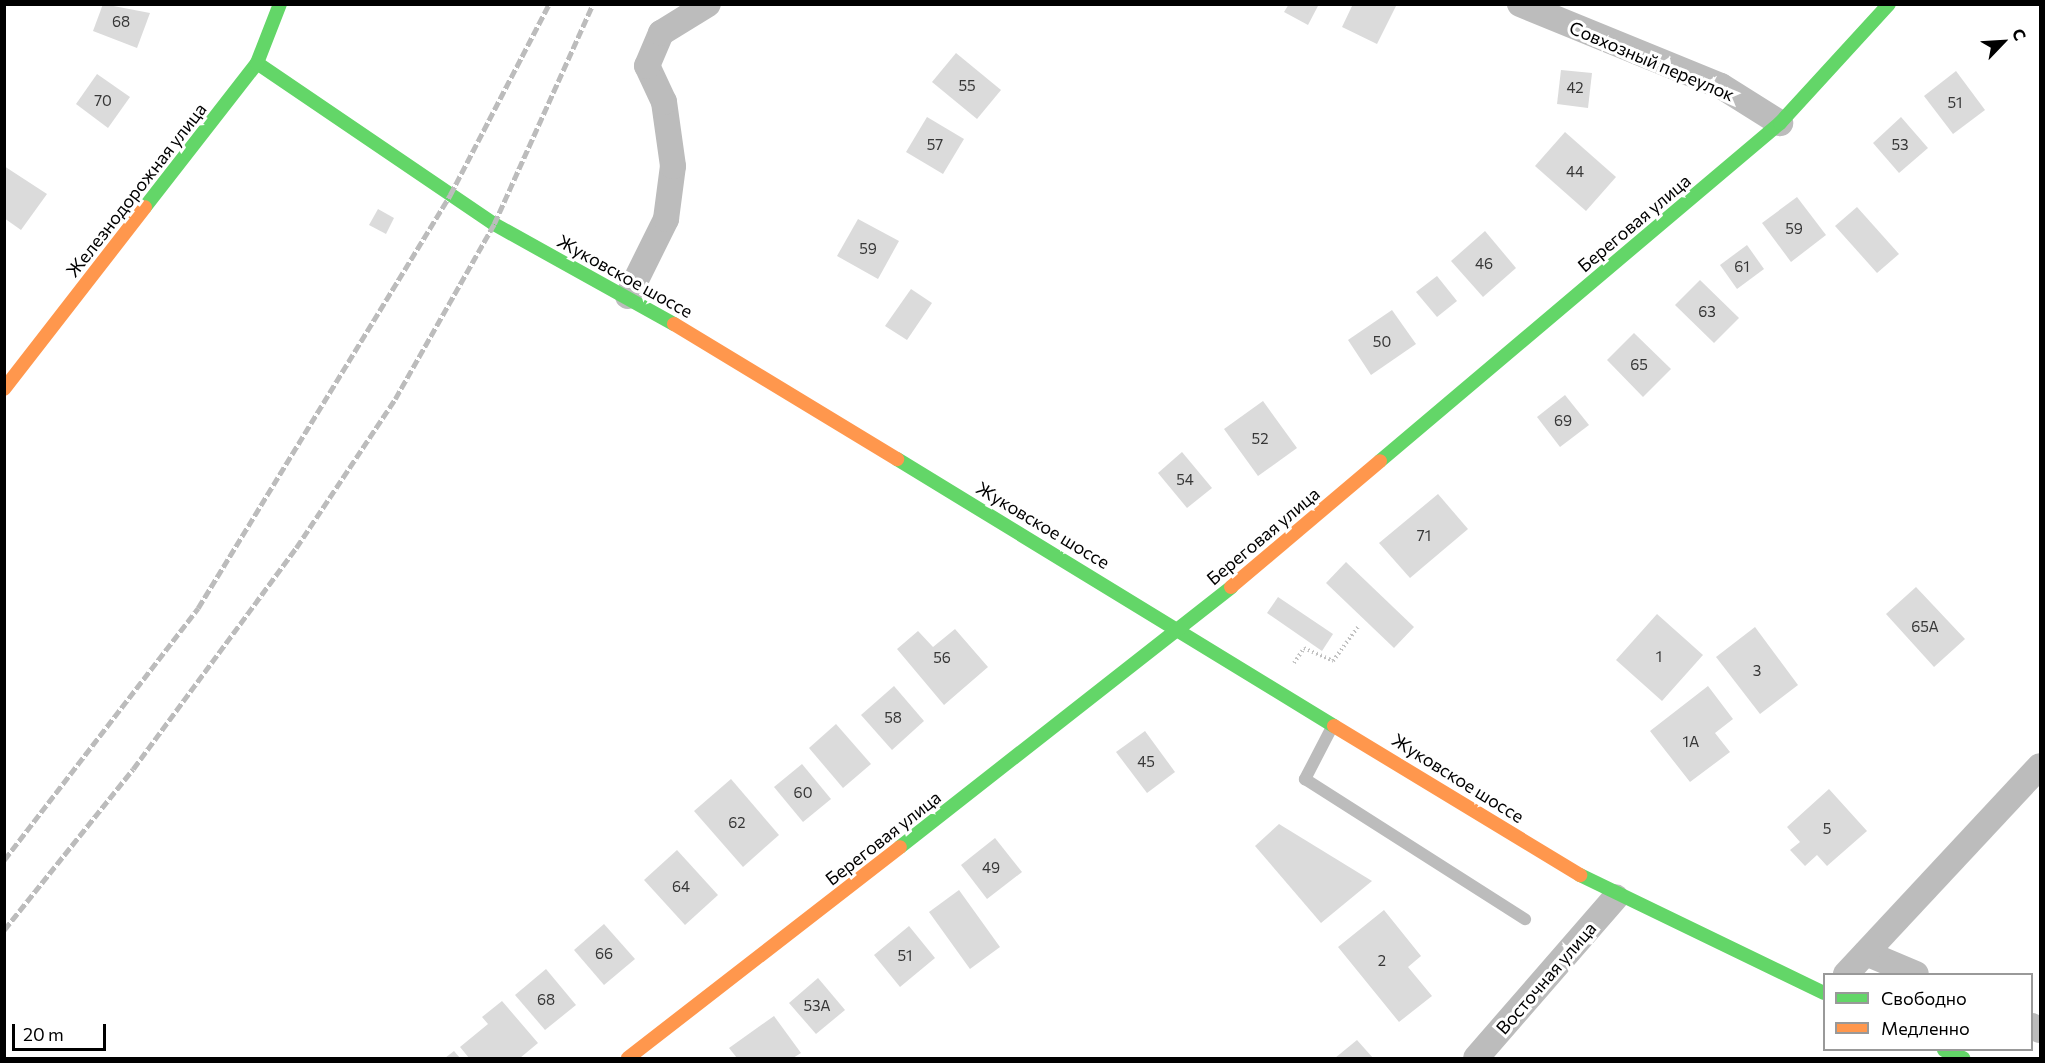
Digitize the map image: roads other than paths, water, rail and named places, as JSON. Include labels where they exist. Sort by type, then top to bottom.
[{"type":"main road","name":"Железнодорожная улица","points":[[4,389],[257,63],[280,4]]},
{"type":"main road","name":"Береговая улица","points":[[628,1059],[1181,629],[1780,123],[1889,4]]},
{"type":"main road","name":"Жуковское шоссе","points":[[257,63],[494,224],[628,296],[1278,688],[1616,897],[1823,993]]},
{"type":"main road","points":[[1946,1051],[1963,1059]]},
{"type":"street","points":[[628,296],[666,219],[673,166],[664,102],[647,66],[661,33],[708,4]]},
{"type":"street","name":"Совхозный переулок","points":[[1520,4],[1720,86],[1780,123]]},
{"type":"street","points":[[1848,973],[2040,766]]},
{"type":"street","name":"Восточная улица","points":[[1476,1059],[1616,897]]},
{"type":"street","points":[[1866,952],[1912,973]]},
{"type":"lane","points":[[1334,723],[1305,779],[1526,919]]},
{"type":"railway","points":[[4,860],[198,608],[450,195],[549,4]]},
{"type":"railway","points":[[4,930],[133,769],[296,548],[395,399],[494,224],[593,4]]}]
